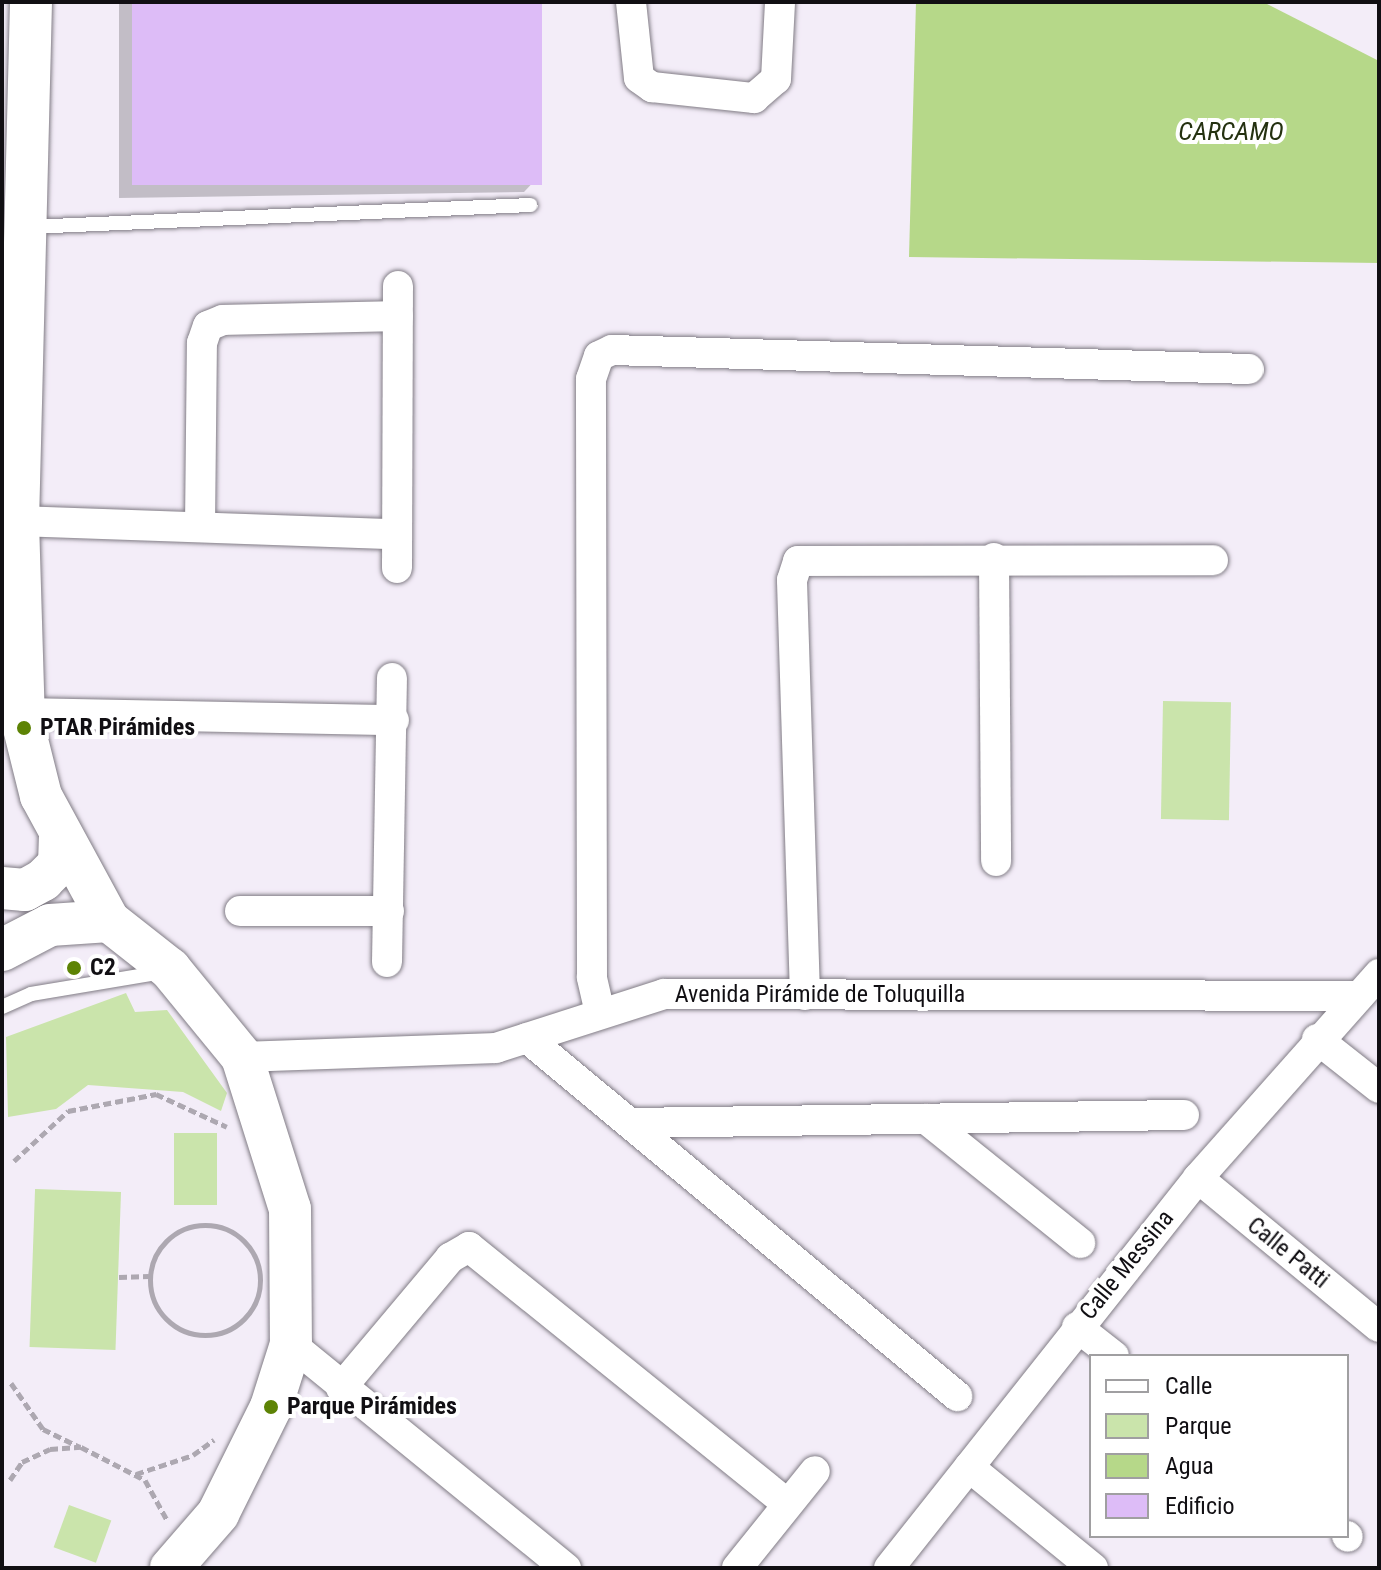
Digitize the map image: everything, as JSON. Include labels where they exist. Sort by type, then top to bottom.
[{"type":"street","points":[[31,2],[18,521],[10,578],[24,713],[41,796],[60,838],[109,921],[170,969],[242,1057],[290,1209],[291,1344],[271,1407],[218,1514],[172,1550]]},
{"type":"street","points":[[631,2],[639,78],[652,87],[754,98],[776,79],[780,2]]},
{"type":"street","points":[[397,568],[394,534],[398,286]]},
{"type":"street","points":[[200,527],[202,343],[208,326],[223,320],[398,316]]},
{"type":"street","points":[[600,1013],[592,977],[591,490],[591,379],[599,356],[628,350],[1249,369]]},
{"type":"street","points":[[18,521],[394,534]]},
{"type":"street","points":[[805,995],[793,570],[806,558],[1213,560]]},
{"type":"street","points":[[994,558],[996,861]]},
{"type":"street","points":[[387,962],[394,720],[392,678]]},
{"type":"street","points":[[24,713],[394,720]]},
{"type":"street","points":[[2,888],[25,890],[43,880],[59,864],[60,838]]},
{"type":"street","points":[[240,911],[389,911]]},
{"type":"street","points":[[2,950],[50,925],[109,921]]},
{"type":"street","name":"Avenida Pirámide de Toluquilla","points":[[242,1057],[496,1048],[664,994],[805,995],[1369,985]]},
{"type":"street","name":"Calle Messina","points":[[889,1568],[1198,1178],[1317,1039],[1369,985]]},
{"type":"street","points":[[527,1038],[957,1396]]},
{"type":"street","points":[[1317,1039],[1379,1088]]},
{"type":"street","points":[[630,1123],[1184,1115]]},
{"type":"street","points":[[926,1119],[1080,1243]]},
{"type":"street","name":"Calle Patti","points":[[1198,1178],[1379,1327]]},
{"type":"street","points":[[336,1384],[450,1258],[469,1247],[787,1504]]},
{"type":"street","points":[[1077,1327],[1111,1354]]},
{"type":"street","points":[[291,1344],[336,1384],[566,1568]]},
{"type":"street","points":[[969,1467],[1093,1568]]},
{"type":"street","points":[[737,1568],[815,1471]]},
{"type":"lane","points":[[24,227],[531,205]]},
{"type":"lane","points":[[2,1007],[31,994],[170,969]]},
{"type":"path","points":[[14,1161],[68,1111],[156,1094],[204,1110],[238,1136]]},
{"type":"path","points":[[226,1227],[256,1249],[260,1275],[236,1330],[214,1333],[183,1332],[155,1308],[149,1276],[155,1250],[182,1229],[226,1227]]},
{"type":"path","points":[[119,1277],[149,1276]]},
{"type":"path","points":[[11,1383],[43,1429],[135,1474],[172,1550]]},
{"type":"path","points":[[135,1474],[193,1455],[222,1434]]},
{"type":"path","points":[[10,1480],[22,1462],[50,1449],[81,1447]]},
{"type":"green space","points":[[1163,701],[1231,702],[1229,820],[1161,819]]},
{"type":"green space","points":[[126,993],[135,1012],[167,1010],[227,1093],[221,1111],[183,1092],[88,1085],[56,1109],[8,1117],[6,1037]]},
{"type":"green space","points":[[174,1133],[217,1133],[217,1205],[174,1205]]},
{"type":"green space","points":[[35,1189],[121,1192],[115,1350],[30,1347]]},
{"type":"green space","points":[[69,1505],[111,1520],[96,1563],[54,1547]]},
{"type":"water","name":"CARCAMO","points":[[916,2],[1263,2],[1379,61],[1379,263],[909,257]]},
{"type":"building","points":[[132,2],[542,2],[542,185],[132,185]]},
{"type":"place","name":"PTAR Pirámides","points":[[24,728]]},
{"type":"place","name":"C2","points":[[74,968]]},
{"type":"place","name":"Parque Pirámides","points":[[271,1407]]}]
